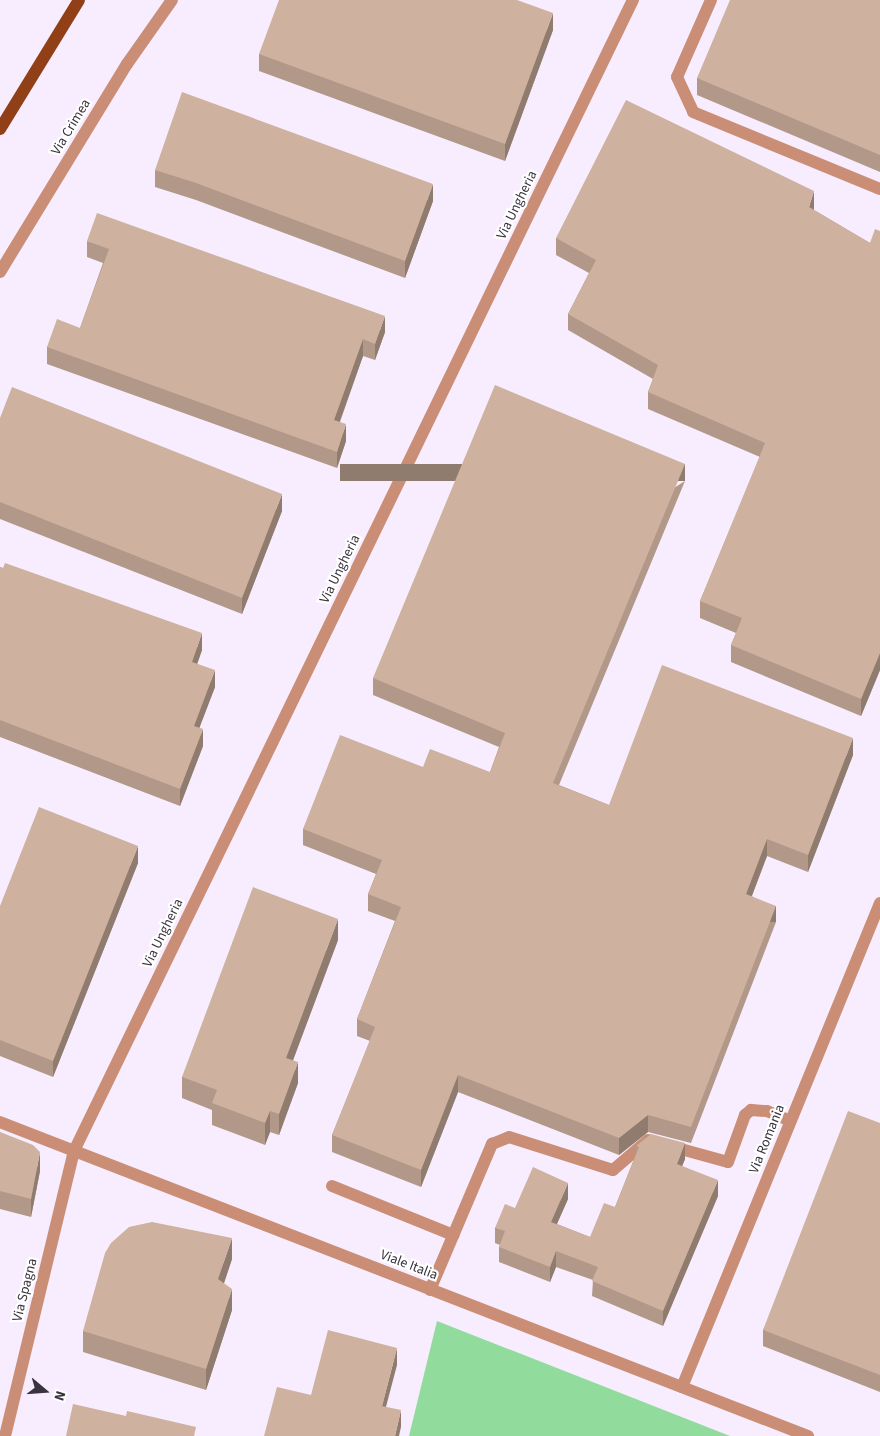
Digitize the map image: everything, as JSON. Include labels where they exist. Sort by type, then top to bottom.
[{"type":"main road","points":[[0,129],[79,0]]},
{"type":"street","name":"Via Crimea","points":[[0,272],[127,64],[172,0]]},
{"type":"street","name":"Via Ungheria","points":[[74,1151],[633,0]]},
{"type":"street","points":[[711,0],[677,77],[693,112],[880,189]]},
{"type":"street","name":"Via Romania","points":[[682,1388],[880,902]]},
{"type":"street","points":[[430,1290],[492,1144],[509,1137],[613,1170],[649,1140],[728,1162],[745,1115],[751,1110],[767,1111],[790,1122]]},
{"type":"street","name":"Viale Italia","points":[[0,1122],[808,1436]]},
{"type":"street","name":"Via Spagna","points":[[5,1436],[74,1151]]},
{"type":"street","points":[[332,1186],[453,1235]]},
{"type":"green space","points":[[437,1321],[730,1436],[409,1436]]},
{"type":"building","points":[[279,0],[517,0],[553,13],[505,144],[259,54]]},
{"type":"building","points":[[730,0],[880,0],[880,155],[697,78]]},
{"type":"building","points":[[182,92],[433,184],[405,261],[196,183],[155,170]]},
{"type":"building","points":[[626,100],[814,191],[809,207],[870,243],[875,229],[880,231],[880,653],[861,699],[731,645],[742,618],[700,601],[765,443],[648,392],[658,365],[568,314],[596,260],[556,238]]},
{"type":"building","points":[[97,213],[385,316],[375,344],[363,339],[334,420],[346,424],[337,452],[47,347],[57,319],[80,328],[109,249],[87,241]]},
{"type":"building","points":[[495,385],[685,464],[553,783],[609,805],[662,665],[853,738],[808,855],[767,839],[746,894],[776,906],[691,1127],[648,1115],[619,1138],[458,1075],[421,1170],[332,1135],[375,1027],[357,1019],[401,907],[368,894],[382,860],[303,829],[340,735],[423,767],[430,749],[490,772],[505,733],[373,678]]},
{"type":"building","points":[[12,387],[282,494],[242,598],[0,502],[0,418]]},
{"type":"building","points":[[5,563],[202,633],[192,662],[215,670],[194,726],[203,729],[180,789],[0,720],[0,567],[3,568]]},
{"type":"building","points":[[39,807],[138,846],[53,1061],[0,1040],[0,906]]},
{"type":"building","points":[[253,887],[338,919],[286,1058],[298,1062],[279,1114],[270,1111],[265,1123],[212,1103],[217,1090],[182,1077]]},
{"type":"building","points":[[848,1111],[880,1123],[880,1375],[763,1330]]},
{"type":"building","points":[[0,1132],[33,1145],[40,1152],[31,1199],[0,1191]]},
{"type":"building","points":[[651,1134],[685,1143],[677,1164],[718,1180],[663,1311],[592,1281],[598,1267],[556,1251],[550,1267],[499,1247],[505,1231],[495,1228],[505,1204],[515,1208],[533,1167],[568,1183],[551,1222],[590,1237],[604,1203],[615,1207],[639,1147],[636,1146]]},
{"type":"building","points":[[152,1222],[232,1238],[218,1279],[232,1289],[206,1369],[83,1331],[105,1253],[111,1243],[129,1227]]},
{"type":"building","points":[[328,1330],[397,1348],[382,1406],[401,1410],[395,1436],[264,1436],[277,1387],[311,1395]]},
{"type":"building","points":[[73,1404],[126,1416],[127,1411],[196,1427],[194,1436],[66,1436]]}]
